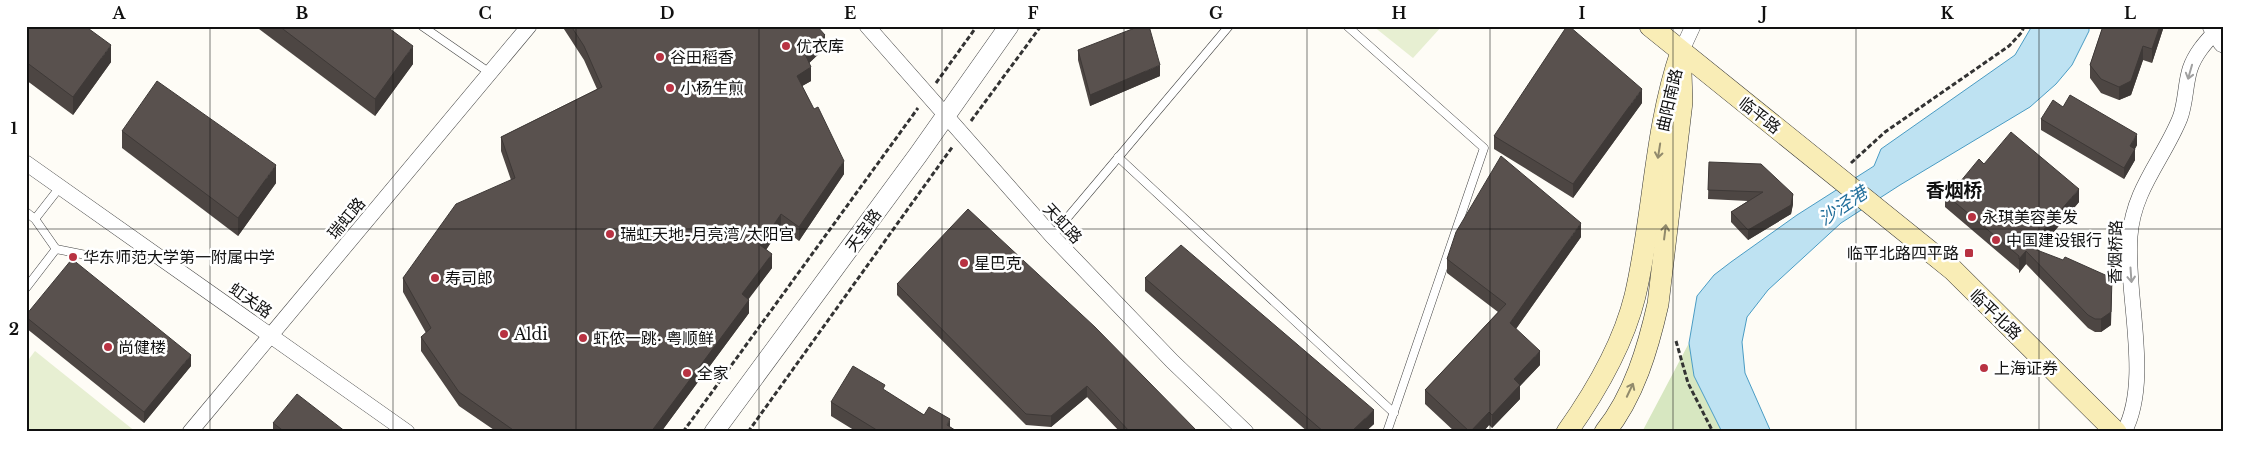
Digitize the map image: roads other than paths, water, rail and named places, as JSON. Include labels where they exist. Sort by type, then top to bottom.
[{"type":"main road","name":"临平路","points":[[1650,26],[1870,203]]},
{"type":"main road","name":"曲阳南路","points":[[1567,432],[1609,364],[1629,314],[1641,262],[1668,91],[1681,52]]},
{"type":"main road","name":"曲阳南路","points":[[1605,432],[1630,391],[1650,336],[1658,304],[1682,102],[1681,52]]},
{"type":"main road","name":"临平北路","points":[[1870,203],[1953,270],[2116,432]]},
{"type":"street","name":"瑞虹路","points":[[190,432],[529,26]]},
{"type":"street","name":"天虹路","points":[[867,26],[1052,236],[1172,361],[1246,432]]},
{"type":"street","name":"天宝路","points":[[714,432],[1009,26]]},
{"type":"street","points":[[1681,52],[1693,26]]},
{"type":"street","name":"香烟桥路","points":[[2124,432],[2130,417],[2135,390],[2136,349],[2130,256],[2132,216],[2151,171],[2181,116],[2193,62],[2200,49],[2217,33]]},
{"type":"street","name":"虹关路","points":[[26,163],[407,432]]},
{"type":"lane","points":[[422,26],[490,73]]},
{"type":"lane","points":[[1052,236],[1229,26]]},
{"type":"lane","points":[[1347,26],[1484,148],[1387,432]]},
{"type":"lane","points":[[1118,157],[1394,413]]},
{"type":"lane","points":[[36,219],[60,187]]},
{"type":"lane","points":[[26,212],[36,219],[56,249],[86,255]]},
{"type":"lane","points":[[26,288],[56,249]]},
{"type":"water","name":"沙泾港","points":[[2032,26],[2089,26],[2089,31],[2072,65],[2056,84],[2030,107],[1900,185],[1841,223],[1768,290],[1747,317],[1742,342],[1745,373],[1771,432],[1722,432],[1694,376],[1689,343],[1697,296],[1714,275],[1731,262],[1797,215],[1874,166],[1881,149],[2015,55]]},
{"type":"place","name":"优衣库","points":[[786,46]]},
{"type":"place","name":"谷田稻香","points":[[660,57]]},
{"type":"place","name":"小杨生煎","points":[[670,88]]},
{"type":"place","name":"永琪美容美发","points":[[1972,217]]},
{"type":"place","name":"瑞虹天地-月亮湾/太阳宫","points":[[610,234]]},
{"type":"place","name":"中国建设银行","points":[[1996,240]]},
{"type":"place","name":"临平北路四平路","points":[[1969,253]]},
{"type":"place","name":"华东师范大学第一附属中学","points":[[73,257]]},
{"type":"place","name":"星巴克","points":[[964,263]]},
{"type":"place","name":"寿司郎","points":[[435,278]]},
{"type":"place","name":"Aldi","points":[[504,334]]},
{"type":"place","name":"虾侬一跳· 粤顺鲜","points":[[583,338]]},
{"type":"place","name":"尚健楼","points":[[108,347]]},
{"type":"place","name":"上海证券","points":[[1984,368]]},
{"type":"place","name":"全家","points":[[687,373]]},
{"type":"district","name":"香烟桥","points":[[1954,190]]}]
